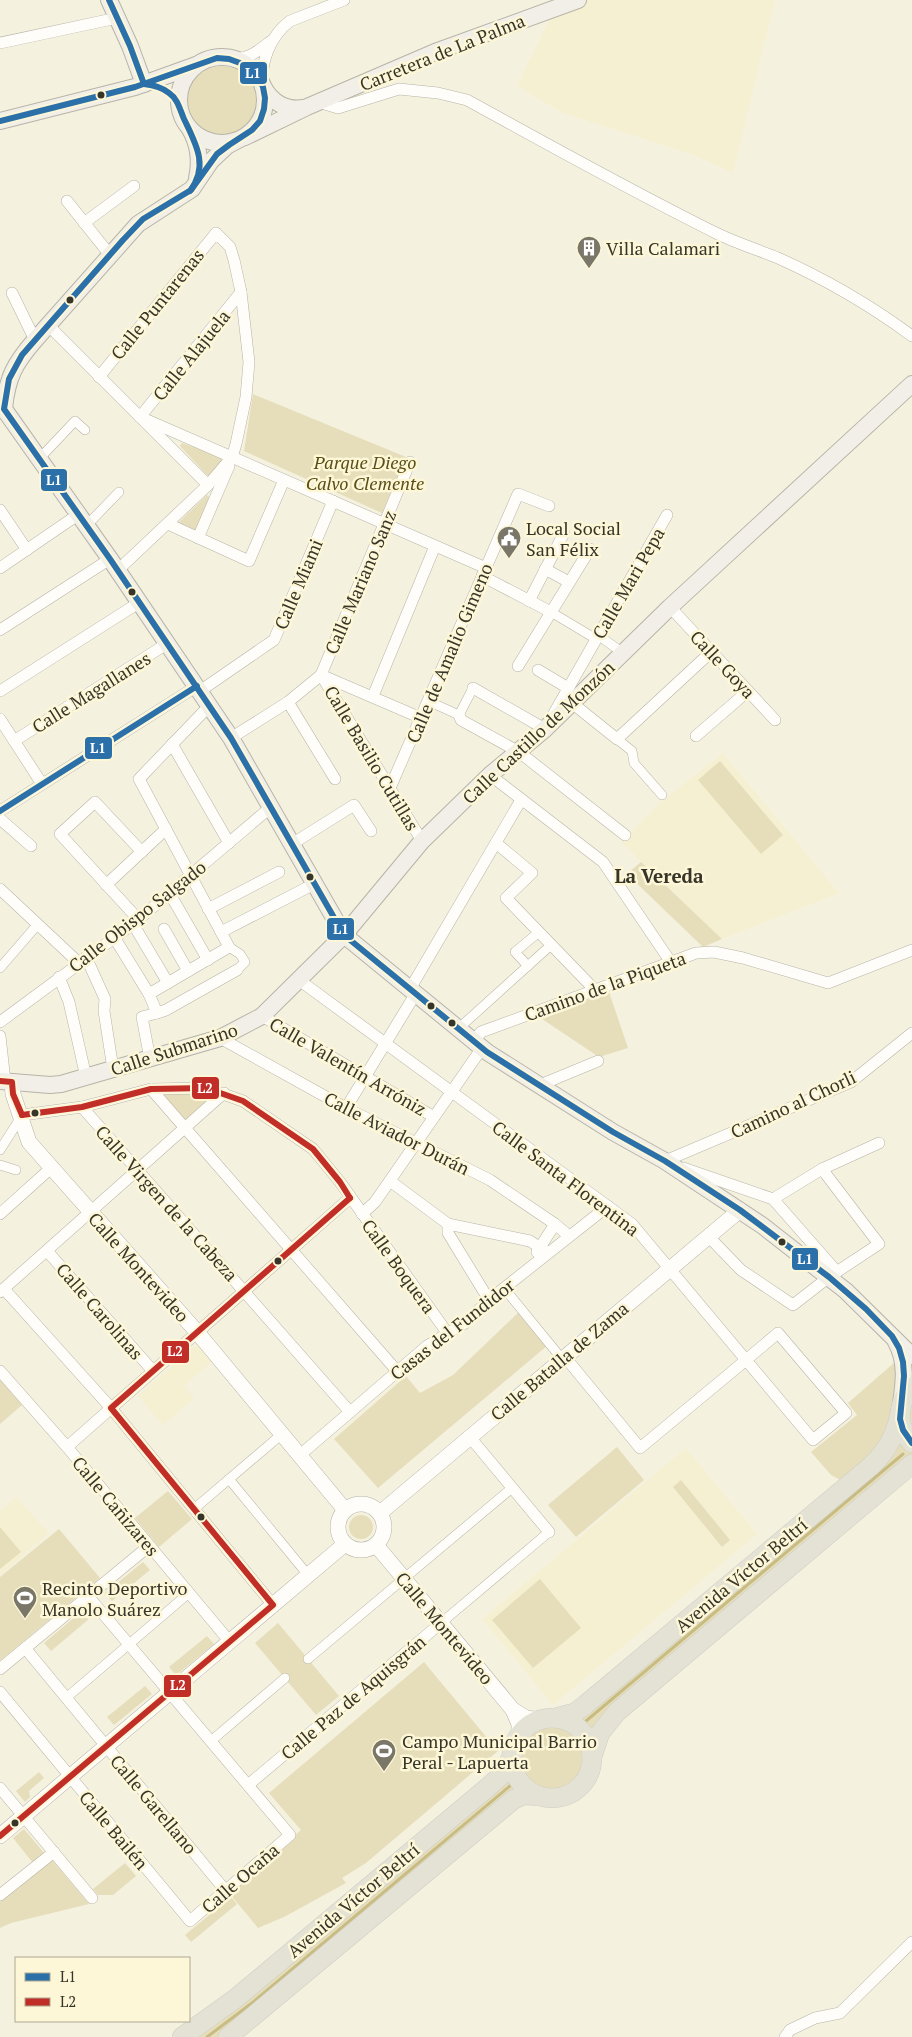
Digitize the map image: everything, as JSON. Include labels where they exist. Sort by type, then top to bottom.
[{"type":"main road","points":[[109,0],[144,84]]},
{"type":"main road","name":"Carretera de La Palma","points":[[240,139],[312,105],[435,52],[578,0]]},
{"type":"main road","points":[[0,121],[144,84],[217,58],[230,58],[242,62],[252,69],[270,99],[276,103],[295,109],[312,105]]},
{"type":"main road","points":[[180,109],[180,96],[183,84],[189,73],[199,65]]},
{"type":"main road","points":[[144,84],[166,90],[174,97],[196,141],[200,157],[196,182]]},
{"type":"main road","points":[[263,86],[265,101],[263,113],[258,124],[211,160],[190,191],[138,224],[110,255],[22,355],[12,371],[1,409],[40,458],[210,705],[231,738],[344,935],[478,1044],[613,1132],[665,1161],[740,1210],[833,1275],[912,1356]]},
{"type":"main road","points":[[188,126],[196,134],[207,140],[224,143],[240,139]]},
{"type":"main road","name":"Calle Castillo de Monzón","points":[[344,935],[422,841],[490,775],[545,729],[570,696],[623,652],[912,384]]},
{"type":"main road","name":"Calle Submarino","points":[[6,1081],[57,1085],[220,1038],[262,1016],[344,935]]},
{"type":"main road","points":[[892,1336],[899,1348],[903,1362],[904,1382],[901,1425],[912,1442]]},
{"type":"main road","name":"Avenida Víctor Beltrí","points":[[548,1719],[574,1713],[585,1705],[871,1466],[889,1445],[905,1396],[912,1386]]},
{"type":"main road","name":"Avenida Víctor Beltrí","points":[[592,1756],[600,1733],[617,1712],[912,1464]]},
{"type":"main road","points":[[548,1719],[568,1722],[581,1730],[588,1741],[592,1756],[589,1774],[578,1788],[571,1793],[558,1797],[541,1796],[528,1789],[518,1778],[513,1764],[516,1745],[527,1728],[548,1719]]},
{"type":"main road","name":"Avenida Víctor Beltrí","points":[[182,2037],[235,1999],[499,1778],[508,1766],[516,1745]]},
{"type":"main road","name":"Avenida Víctor Beltrí","points":[[228,2037],[513,1800],[524,1795],[541,1796]]},
{"type":"street","points":[[230,58],[240,59],[248,57],[276,36],[290,21],[344,0]]},
{"type":"street","points":[[0,43],[117,18]]},
{"type":"street","points":[[263,86],[264,63],[276,36]]},
{"type":"street","points":[[312,105],[338,108],[399,90],[438,92],[467,100],[670,210],[829,283],[880,313],[912,336]]},
{"type":"street","points":[[84,223],[134,186]]},
{"type":"street","points":[[67,201],[110,255]]},
{"type":"street","name":"Calle Puntarenas","points":[[99,377],[216,233],[230,247],[241,292]]},
{"type":"street","points":[[198,538],[232,458],[246,397],[249,362],[241,292]]},
{"type":"street","name":"Calle Alajuela","points":[[140,417],[241,292]]},
{"type":"street","points":[[12,294],[35,340]]},
{"type":"street","points":[[48,325],[208,485]]},
{"type":"street","points":[[140,417],[435,546],[623,652]]},
{"type":"street","points":[[40,458],[76,421],[85,430]]},
{"type":"street","points":[[0,630],[114,564],[168,524],[208,485],[232,458]]},
{"type":"street","name":"Calle Mariano Sanz","points":[[321,675],[410,462]]},
{"type":"street","points":[[168,524],[249,561],[284,480]]},
{"type":"street","points":[[0,568],[27,550],[83,519],[120,492]]},
{"type":"street","name":"Calle de Amalio Gimeno","points":[[390,788],[518,494],[549,506]]},
{"type":"street","name":"Calle Miami","points":[[0,811],[274,640],[333,501]]},
{"type":"street","points":[[0,510],[27,550]]},
{"type":"street","name":"Calle Mari Pepa","points":[[570,696],[597,637],[667,515]]},
{"type":"street","points":[[529,600],[564,533]]},
{"type":"street","points":[[373,696],[435,546]]},
{"type":"street","points":[[518,666],[590,549]]},
{"type":"street","points":[[545,570],[569,582]]},
{"type":"street","points":[[0,691],[140,602]]},
{"type":"street","name":"Calle Goya","points":[[670,608],[775,720]]},
{"type":"street","name":"Calle Magallanes","points":[[14,741],[168,644]]},
{"type":"street","points":[[617,739],[711,652]]},
{"type":"street","points":[[538,670],[632,751],[634,762],[662,795]]},
{"type":"street","points":[[231,738],[288,702],[321,675],[421,718]]},
{"type":"street","name":"Calle Basilio Cutillas","points":[[321,675],[422,841]]},
{"type":"street","points":[[459,715],[473,688],[545,729]]},
{"type":"street","points":[[696,736],[748,691]]},
{"type":"street","points":[[428,701],[459,715],[461,720],[519,752],[625,835]]},
{"type":"street","points":[[288,702],[335,779]]},
{"type":"street","points":[[150,1059],[142,1017],[166,1010],[236,970],[245,962],[240,954],[229,947],[139,779],[210,705]]},
{"type":"street","points":[[0,719],[42,784]]},
{"type":"street","points":[[172,744],[229,842]]},
{"type":"street","points":[[490,775],[603,862],[670,961]]},
{"type":"street","points":[[346,1108],[366,1077],[521,800]]},
{"type":"street","points":[[142,852],[95,802],[60,834],[106,885],[135,922],[168,983]]},
{"type":"street","points":[[292,844],[354,805],[371,831]]},
{"type":"street","name":"Calle Obispo Salgado","points":[[0,1022],[135,922],[271,807]]},
{"type":"street","points":[[0,819],[31,846]]},
{"type":"street","points":[[106,885],[166,829]]},
{"type":"street","points":[[496,843],[532,873],[506,898],[596,990]]},
{"type":"street","points":[[208,909],[279,872]]},
{"type":"street","points":[[221,932],[314,884]]},
{"type":"street","points":[[0,889],[38,924],[83,960],[106,999],[104,1011],[113,1069]]},
{"type":"street","points":[[170,894],[208,960]]},
{"type":"street","points":[[0,968],[38,924]]},
{"type":"street","points":[[164,929],[188,971]]},
{"type":"street","points":[[528,966],[515,952],[539,932]]},
{"type":"street","points":[[114,937],[149,994],[157,1013]]},
{"type":"street","points":[[458,1028],[551,945]]},
{"type":"street","points":[[149,994],[229,947]]},
{"type":"street","name":"Camino de la Piqueta","points":[[478,1044],[481,1032],[696,953],[714,952],[743,958],[828,983],[912,950]]},
{"type":"street","points":[[60,977],[69,1002],[86,1077]]},
{"type":"street","name":"Calle Santa Florentina","points":[[299,980],[632,1224],[813,1440],[846,1412],[778,1333],[746,1360]]},
{"type":"street","name":"Calle Valentín Arróniz","points":[[262,1016],[434,1117]]},
{"type":"street","name":"Camino al Chorli","points":[[665,1161],[850,1082],[912,1033]]},
{"type":"street","points":[[0,1036],[6,1081]]},
{"type":"street","name":"Calle Aviador Durán","points":[[220,1038],[346,1108],[490,1180],[555,1224],[569,1236]]},
{"type":"street","points":[[362,1214],[375,1202],[452,1092],[478,1044]]},
{"type":"street","points":[[540,1085],[598,1061]]},
{"type":"street","name":"Calle Montevideo","points":[[6,1081],[22,1115],[28,1138],[51,1168],[197,1332],[345,1510]]},
{"type":"street","name":"Calle Boquera","points":[[22,1115],[82,1107],[151,1089],[206,1088],[243,1100],[313,1150],[340,1182],[448,1334]]},
{"type":"street","points":[[151,1089],[397,1371]]},
{"type":"street","points":[[224,1093],[2,1291],[111,1408],[273,1605]]},
{"type":"street","name":"Calle Virgen de la Cabeza","points":[[82,1107],[350,1412]]},
{"type":"street","points":[[0,1150],[22,1115]]},
{"type":"street","points":[[773,1199],[822,1169],[879,1143]]},
{"type":"street","points":[[665,1161],[773,1199],[833,1275]]},
{"type":"street","points":[[0,1165],[16,1170]]},
{"type":"street","points":[[0,1214],[51,1168]]},
{"type":"street","points":[[709,1237],[742,1270],[793,1305],[879,1244],[822,1169]]},
{"type":"street","points":[[390,1181],[448,1224],[530,1241],[545,1250],[555,1224]]},
{"type":"street","points":[[67,1447],[350,1198]]},
{"type":"street","name":"Casas del Fundidor","points":[[300,1455],[427,1346],[465,1323],[489,1300],[525,1271],[545,1250],[569,1236],[608,1206]]},
{"type":"street","name":"Calle Batalla de Zama","points":[[380,1513],[469,1436],[740,1210]]},
{"type":"street","points":[[448,1224],[448,1233],[489,1300]]},
{"type":"street","name":"Calle Carolinas","points":[[48,1251],[153,1371]]},
{"type":"street","points":[[504,1288],[640,1448],[746,1360]]},
{"type":"street","name":"Calle Cañizares","points":[[0,1371],[67,1447],[230,1642]]},
{"type":"street","points":[[194,1509],[282,1434]]},
{"type":"street","points":[[469,1436],[549,1532]]},
{"type":"street","points":[[229,1479],[308,1575]]},
{"type":"street","points":[[308,1658],[512,1488]]},
{"type":"street","points":[[359,1504],[367,1504],[380,1513],[384,1521],[384,1530],[382,1538],[376,1545],[360,1550],[352,1549],[345,1544],[339,1535],[338,1524],[345,1510],[359,1504]]},
{"type":"street","name":"Calle Paz de Aquisgrán","points":[[248,1785],[549,1532]]},
{"type":"street","points":[[0,1836],[345,1544]]},
{"type":"street","name":"Calle Montevideo","points":[[376,1545],[513,1710],[520,1724],[516,1745]]},
{"type":"street","points":[[0,1669],[149,1546]]},
{"type":"street","points":[[66,1698],[189,1593]]},
{"type":"street","points":[[88,1596],[248,1785]]},
{"type":"street","name":"Calle Garellano","points":[[25,1648],[226,1890]]},
{"type":"street","points":[[211,1741],[285,1678]]},
{"type":"street","name":"Calle Bailén","points":[[0,1692],[190,1921]]},
{"type":"street","name":"Calle Montevideo","points":[[513,1710],[526,1718],[548,1719]]},
{"type":"street","name":"Calle Ocaña","points":[[190,1921],[290,1835],[248,1785]]},
{"type":"street","points":[[0,1788],[92,1898]]},
{"type":"street","points":[[0,1895],[54,1852]]},
{"type":"street","points":[[784,2037],[790,2030],[815,2018],[840,2013],[912,1942]]},
{"type":"shaded area","points":[[578,0],[775,0],[733,173],[694,155],[563,113],[517,86],[555,8]]},
{"type":"shaded area","points":[[723,753],[839,893],[722,939],[621,842],[661,802]]},
{"type":"shaded area","points":[[197,1344],[212,1361],[184,1386],[194,1398],[163,1425],[138,1396]]},
{"type":"shaded area","points":[[686,1448],[757,1534],[553,1705],[482,1619]]},
{"type":"shaded area","points":[[16,1497],[49,1533],[0,1575],[0,1511]]},
{"type":"green space","points":[[222,66],[235,69],[247,76],[254,88],[257,101],[254,114],[247,126],[235,133],[222,136],[209,133],[197,126],[190,114],[187,101],[190,88],[197,76],[209,69]]},
{"type":"green space","name":"Parque Diego Calvo Clemente","points":[[253,394],[406,457],[382,513],[244,451]]},
{"type":"green space","points":[[182,443],[223,457],[224,464],[211,475],[207,475],[180,446]]},
{"type":"green space","points":[[207,495],[210,498],[197,532],[178,523]]},
{"type":"green space","points":[[720,761],[783,835],[761,854],[698,780]]},
{"type":"green space","points":[[641,862],[722,939],[703,947],[627,874]]},
{"type":"green space","points":[[609,992],[628,1048],[599,1057],[539,1017]]},
{"type":"green space","points":[[205,1092],[211,1098],[185,1121],[164,1095]]},
{"type":"green space","points":[[520,1311],[548,1345],[378,1488],[334,1439],[406,1376],[420,1393],[453,1375]]},
{"type":"green space","points":[[895,1362],[912,1387],[912,1466],[617,1712],[595,1749],[589,1774],[578,1789],[571,1793],[555,1796],[529,1794],[228,2037],[181,2037],[487,1788],[515,1743],[527,1728],[532,1724],[555,1718],[848,1484],[831,1475],[811,1452],[857,1415],[848,1403]]},
{"type":"green space","points":[[0,1380],[22,1405],[0,1424]]},
{"type":"green space","points":[[617,1447],[644,1480],[576,1537],[548,1505]]},
{"type":"green space","points":[[681,1480],[730,1540],[722,1547],[673,1487]]},
{"type":"green space","points":[[168,1491],[192,1519],[159,1547],[135,1518]]},
{"type":"green space","points":[[361,1515],[370,1518],[373,1527],[370,1536],[361,1539],[352,1536],[349,1527],[352,1518]]},
{"type":"green space","points":[[0,1527],[21,1552],[0,1569]]},
{"type":"green space","name":"Recinto Deportivo Manolo Suárez","points":[[59,1529],[100,1578],[0,1661],[0,1577]]},
{"type":"green space","points":[[143,1562],[150,1570],[112,1601],[105,1593]]},
{"type":"green space","points":[[540,1579],[581,1628],[533,1668],[492,1620]]},
{"type":"green space","points":[[82,1611],[89,1619],[51,1651],[44,1643]]},
{"type":"green space","points":[[278,1623],[339,1696],[316,1715],[255,1643]]},
{"type":"green space","points":[[207,1636],[214,1644],[176,1675],[169,1667]]},
{"type":"green space","name":"Campo Municipal Barrio Peral - Lapuerta","points":[[424,1662],[498,1751],[366,1863],[342,1878],[346,1883],[284,1917],[258,1928],[229,1893],[301,1830],[269,1793]]},
{"type":"green space","points":[[145,1686],[152,1694],[114,1725],[107,1717]]},
{"type":"green space","points":[[39,1772],[44,1778],[29,1791],[30,1797],[25,1802],[16,1791]]},
{"type":"green space","points":[[24,1829],[45,1854],[33,1863],[13,1838]]},
{"type":"green space","points":[[52,1860],[89,1904],[11,1923],[0,1928],[0,1900]]},
{"type":"green space","points":[[125,1863],[136,1876],[113,1895],[98,1895],[93,1889]]},
{"type":"green space","points":[[231,1897],[237,1904],[191,1942],[185,1935]]},
{"type":"waterway","points":[[586,1721],[903,1454]]},
{"type":"waterway","points":[[207,2037],[252,2003],[511,1785]]},
{"type":"transit line","name":"L1","points":[[109,0],[130,46],[144,84]]},
{"type":"transit line","name":"L1","points":[[0,121],[135,87],[217,58],[229,59],[240,63],[258,77],[263,87],[265,98],[260,121],[252,130],[217,154],[191,190],[143,219],[123,240],[22,355],[9,379],[4,409],[110,559],[231,738],[344,935],[487,1052],[613,1132],[665,1161],[740,1210],[829,1277],[866,1309],[892,1336],[899,1348],[904,1376],[900,1419],[903,1430],[912,1443]]},
{"type":"transit line","name":"L1","points":[[144,84],[160,88],[175,98],[193,137],[200,164],[196,182],[190,191]]},
{"type":"transit line","name":"L1","points":[[0,811],[197,686]]},
{"type":"transit line","name":"L2","points":[[0,1081],[12,1082],[13,1094],[22,1115]]},
{"type":"transit line","name":"L2","points":[[22,1115],[82,1107],[151,1089],[206,1088],[243,1101],[313,1149],[340,1182],[350,1198]]},
{"type":"transit line","name":"L2","points":[[0,1836],[273,1605],[111,1408],[350,1198]]},
{"type":"place","name":"Villa Calamari","points":[[589,269]]},
{"type":"place","name":"Local Social San Félix","points":[[509,559]]},
{"type":"place","name":"Recinto Deportivo Manolo Suárez","points":[[25,1619]]},
{"type":"place","name":"Campo Municipal Barrio Peral - Lapuerta","points":[[384,1772]]},
{"type":"district","name":"La Vereda","points":[[659,875]]}]
